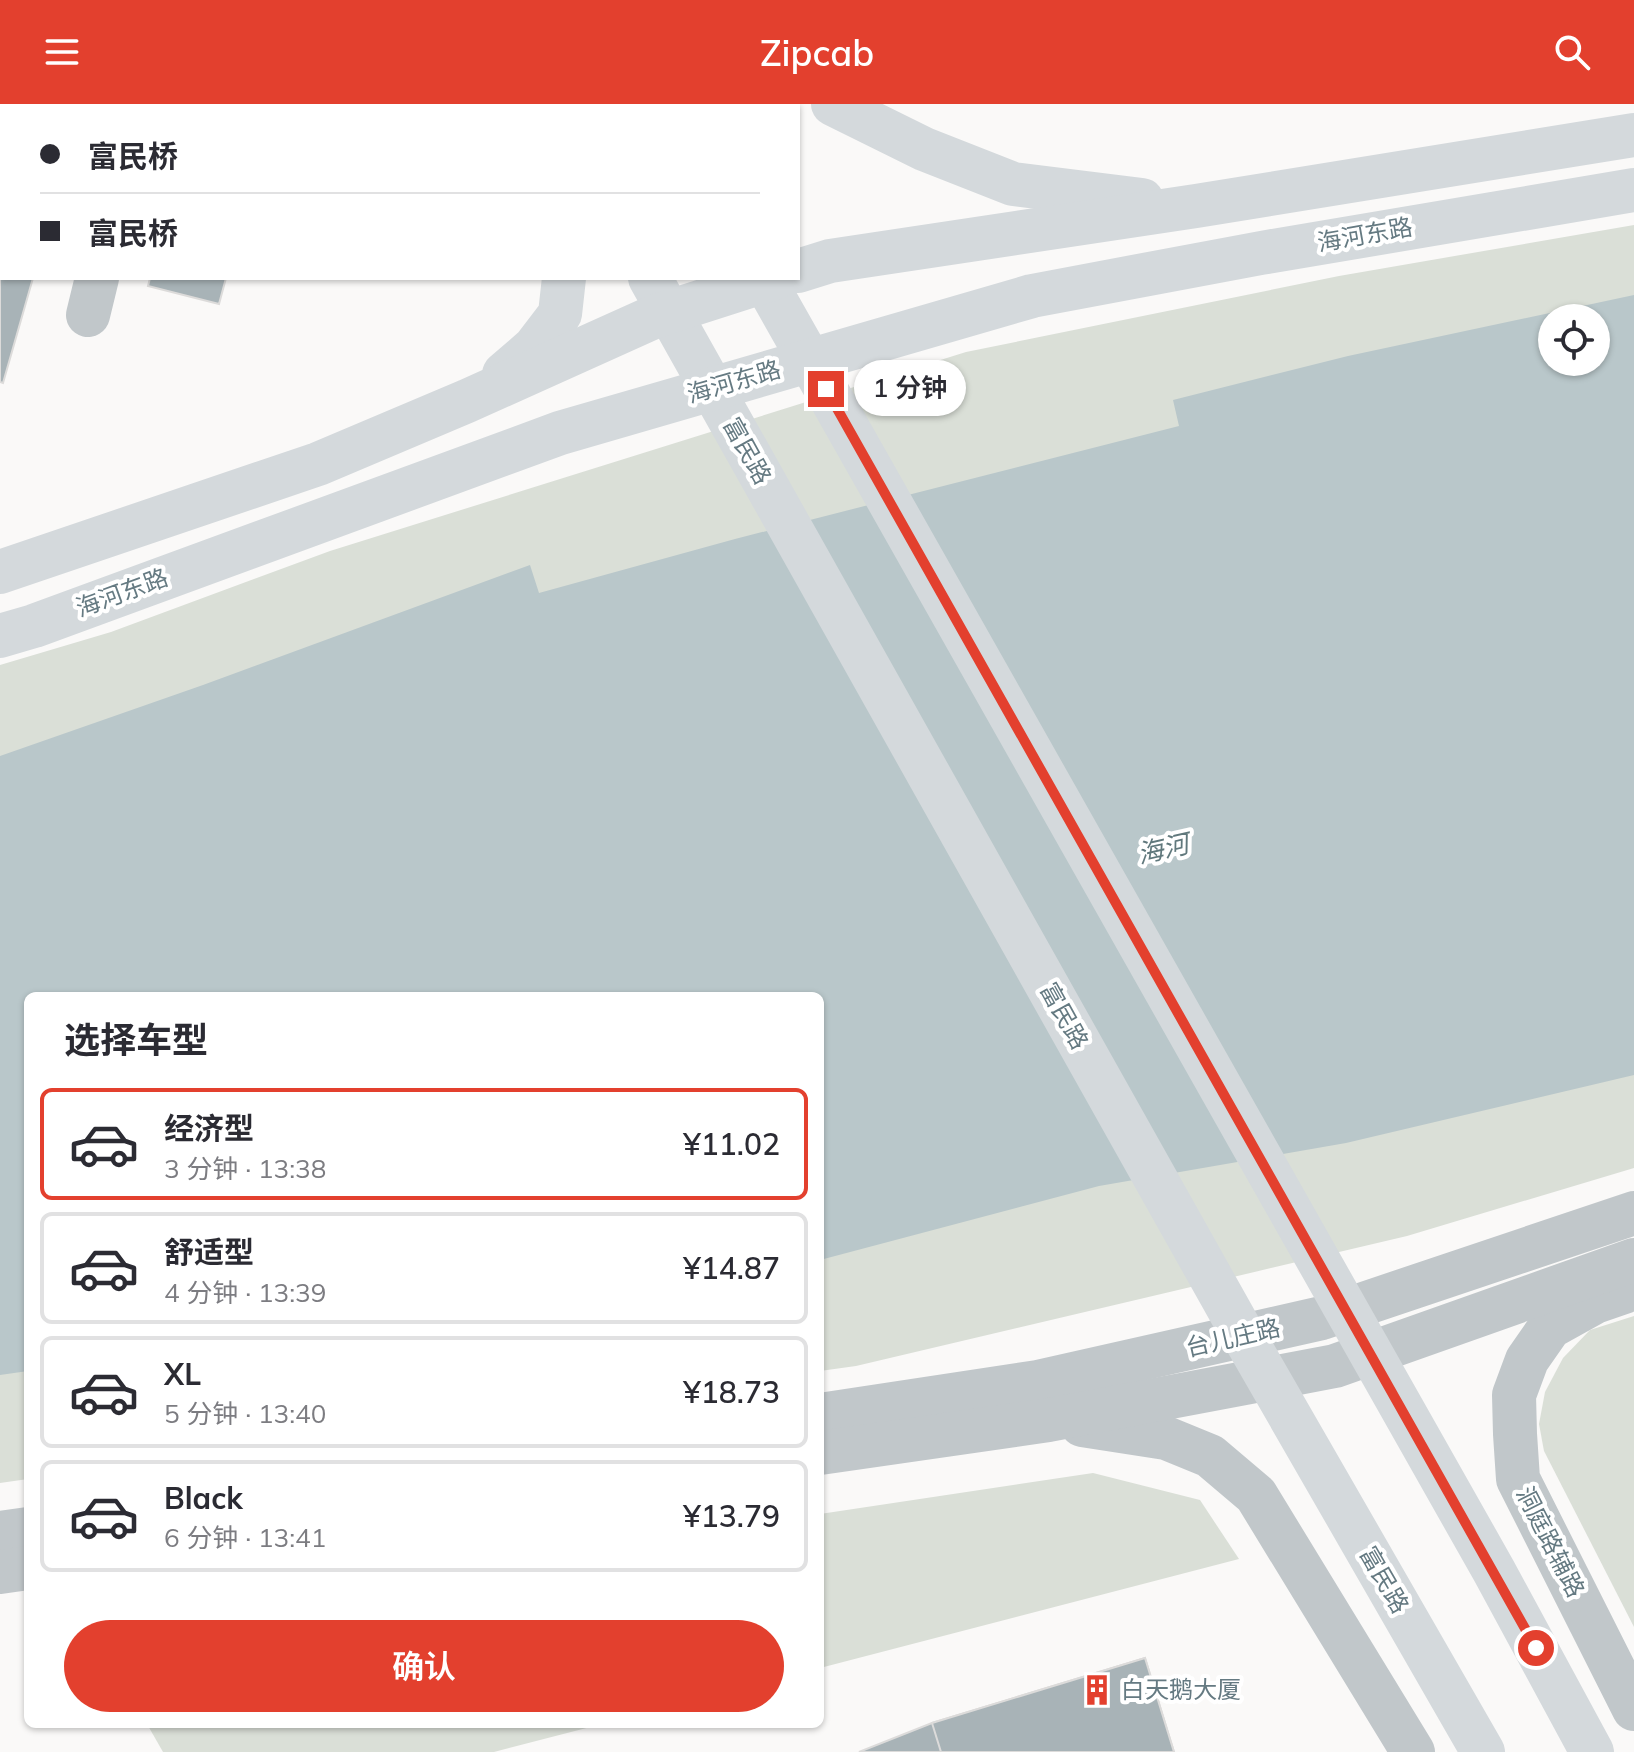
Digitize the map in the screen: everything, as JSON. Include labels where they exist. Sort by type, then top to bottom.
[{"type":"main road","points":[[833,104],[924,149],[1013,184],[1196,206]]},
{"type":"main road","points":[[800,270],[830,261],[1634,135]]},
{"type":"main road","name":"海河东路","points":[[0,636],[560,433],[1032,296],[1261,253],[1634,190]]},
{"type":"main road","points":[[467,401],[534,348],[560,314],[564,280]]},
{"type":"main road","name":"富民路","points":[[651,280],[1250,1347],[1483,1752]]},
{"type":"main road","points":[[764,280],[1479,1543],[1592,1752]]},
{"type":"main road","points":[[0,572],[318,464],[656,316],[769,280]]},
{"type":"street","name":"台儿庄路","points":[[824,1414],[1038,1382],[1322,1318],[1634,1213]]},
{"type":"street","name":"台儿庄路","points":[[824,1452],[1049,1420],[1335,1366],[1634,1260]]},
{"type":"street","name":"洞庭路辅路","points":[[1614,1296],[1550,1327],[1527,1360],[1514,1395],[1518,1479],[1634,1709]]},
{"type":"street","points":[[1049,1420],[1166,1438],[1210,1456],[1256,1495],[1413,1752]]},
{"type":"street","points":[[0,1533],[24,1530]]},
{"type":"street","points":[[0,1572],[24,1569]]},
{"type":"shaded area","points":[[1634,225],[1634,1168],[1407,1236],[856,1366],[824,1370],[824,992],[24,992],[24,1480],[0,1483],[0,665],[111,632],[330,551],[966,352],[1339,276]]},
{"type":"shaded area","points":[[1634,1316],[1634,1627],[1544,1451],[1539,1424],[1545,1392],[1563,1358],[1590,1330]]},
{"type":"shaded area","points":[[1093,1473],[1200,1500],[1239,1559],[824,1667],[824,1513]]},
{"type":"shaded area","points":[[149,1728],[587,1728],[494,1752],[163,1752]]},
{"type":"water","name":"海河","points":[[1634,295],[1634,1075],[1346,1143],[1099,1186],[824,1259],[824,992],[24,992],[24,1372],[0,1375],[0,756],[530,565],[539,593],[735,539],[1179,426],[1173,400],[1348,356],[1538,315],[1538,376],[1610,376],[1610,304],[1592,304]]},
{"type":"building","points":[[0,280],[32,280],[3,383],[0,382]]},
{"type":"building","points":[[150,280],[225,280],[219,304],[148,286]]},
{"type":"building","name":"白天鹅大厦","points":[[1145,1658],[1174,1752],[859,1752],[932,1723]]},
{"type":"building","name":"白天鹅大厦","points":[[1145,1658],[1174,1752],[941,1752],[932,1723]]},
{"type":"place","name":"白天鹅大厦","points":[[1097,1690]]},
{"type":"route","points":[[826,389],[1297,1219],[1536,1648]]}]
